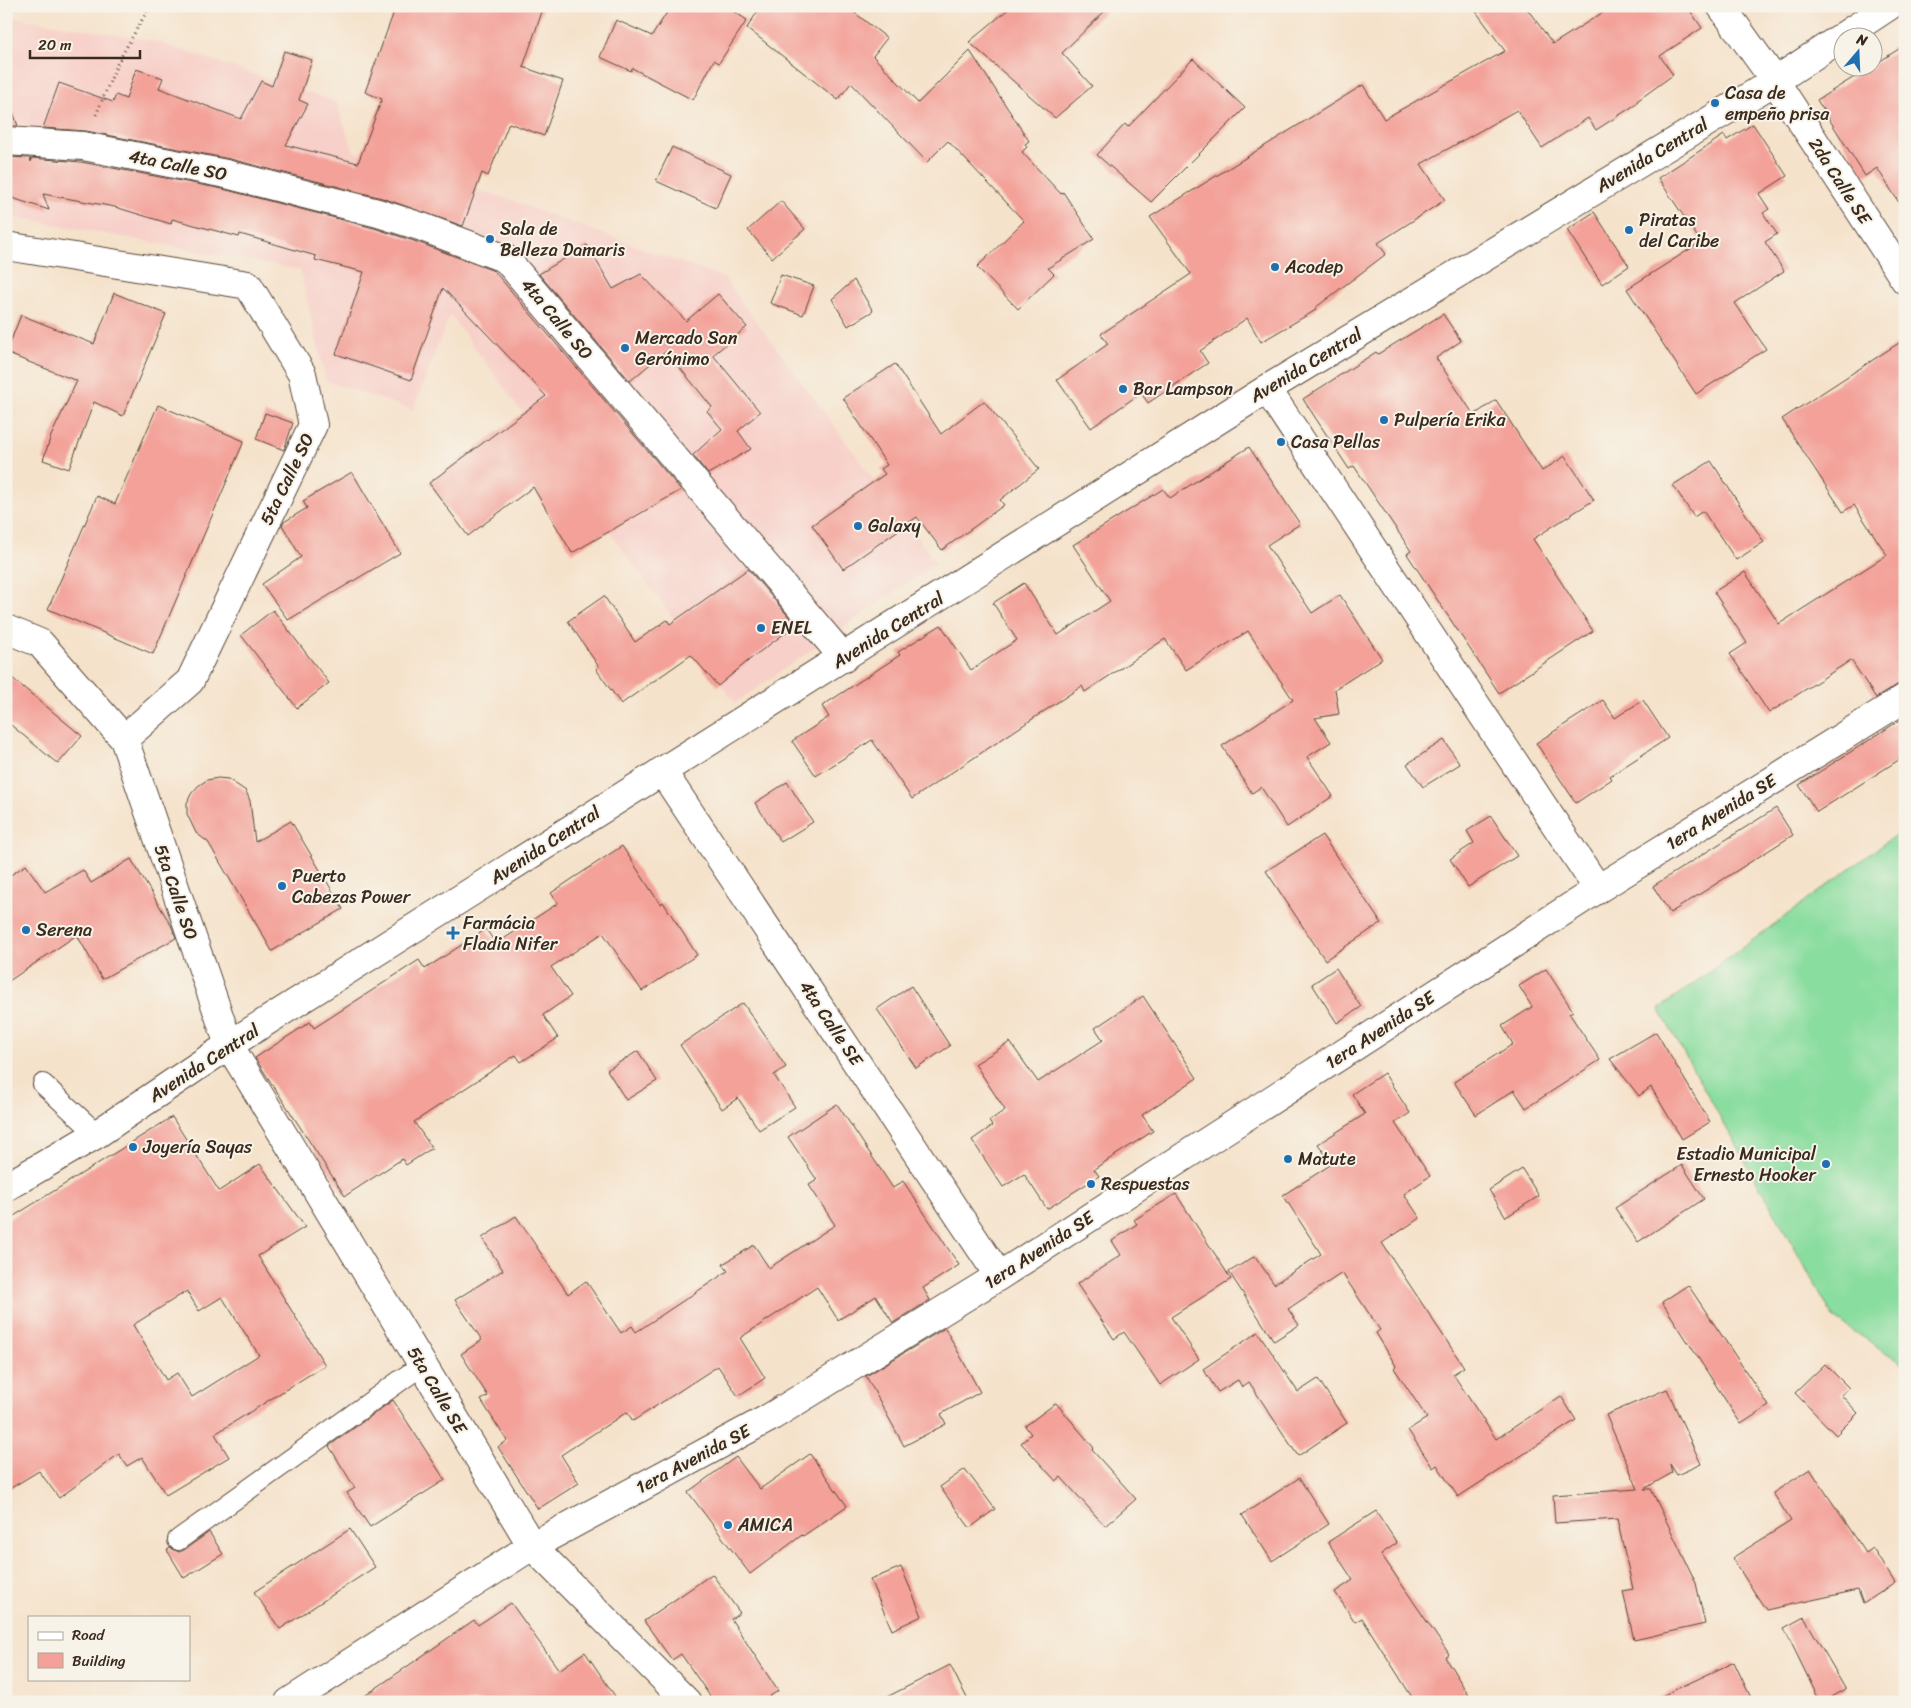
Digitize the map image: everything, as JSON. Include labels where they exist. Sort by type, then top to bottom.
[{"type":"street","name":"2da Calle SE","points":[[1721,6],[1775,81],[1905,280]]},
{"type":"street","name":"Avenida Central","points":[[6,1187],[97,1134],[229,1045],[1267,389],[1775,81],[1889,6]]},
{"type":"street","name":"4ta Calle SO","points":[[6,141],[83,146],[226,174],[358,208],[422,227],[506,259],[844,658]]},
{"type":"street","name":"5ta Calle SO","points":[[6,246],[248,285],[302,374],[313,425],[190,680],[124,738]]},
{"type":"street","points":[[1267,389],[1598,889]]},
{"type":"street","name":"5ta Calle SO","points":[[6,629],[40,643],[124,738],[229,1045]]},
{"type":"street","name":"1era Avenida SE","points":[[289,1702],[532,1546],[769,1418],[999,1276],[1598,889],[1905,698]]},
{"type":"street","name":"4ta Calle SE","points":[[662,770],[999,1276]]},
{"type":"street","name":"5ta Calle SE","points":[[229,1045],[532,1546],[687,1702]]},
{"type":"lane","points":[[43,1084],[97,1134]]},
{"type":"lane","points":[[178,1540],[422,1365]]},
{"type":"path","points":[[83,146],[118,62],[150,6]]},
{"type":"shaded area","name":"Mercado San Gerónimo","points":[[6,16],[159,42],[336,102],[354,152],[505,198],[724,278],[936,563],[735,703],[450,314],[413,410],[326,381],[300,270],[27,219],[6,218]]},
{"type":"green space","name":"Estadio Municipal Ernesto Hooker","points":[[1905,828],[1905,1365],[1834,1318],[1659,1009]]},
{"type":"building","points":[[396,6],[544,6],[523,67],[563,81],[544,136],[509,123],[488,176],[482,173],[463,226],[382,198],[230,159],[86,131],[43,128],[59,83],[113,102],[116,95],[126,99],[136,69],[163,78],[159,88],[241,119],[261,81],[272,86],[284,51],[312,60],[299,100],[308,104],[286,145],[358,163],[382,99],[365,92]]},
{"type":"building","points":[[671,6],[725,6],[747,20],[719,63],[714,60],[693,100],[632,68],[631,71],[600,57],[616,20],[652,36]]},
{"type":"building","points":[[761,6],[846,6],[887,38],[873,56],[918,103],[970,51],[1029,141],[1025,144],[1027,147],[1022,152],[1061,194],[1063,192],[1094,239],[1048,268],[1054,274],[1018,309],[977,267],[1024,221],[948,141],[927,162],[851,83],[838,100],[747,28]]},
{"type":"building","points":[[1012,6],[1110,6],[1062,53],[1092,86],[1055,118],[969,42]]},
{"type":"building","points":[[1472,6],[1525,6],[1553,44],[1613,6],[1687,6],[1702,28],[1660,56],[1673,75],[1637,101],[1638,103],[1596,130],[1588,118],[1542,148],[1517,110],[1421,164],[1445,200],[1378,243],[1386,254],[1315,308],[1316,310],[1261,342],[1247,318],[1200,351],[1208,363],[1148,403],[1141,393],[1091,428],[1057,380],[1108,344],[1101,334],[1191,274],[1150,217],[1363,85],[1384,119],[1505,51]]},
{"type":"building","points":[[1905,45],[1905,212],[1877,168],[1865,176],[1817,100],[1853,78],[1884,78],[1884,59]]},
{"type":"building","points":[[1193,59],[1245,108],[1151,202],[1097,155],[1125,124],[1128,127]]},
{"type":"building","points":[[10,104],[18,126],[6,126],[6,105]]},
{"type":"building","points":[[1753,124],[1787,176],[1759,194],[1769,209],[1763,213],[1777,234],[1765,242],[1784,271],[1735,303],[1766,349],[1696,394],[1627,289],[1701,242],[1658,178],[1724,135],[1727,140]]},
{"type":"building","points":[[672,147],[731,174],[716,208],[656,181]]},
{"type":"building","points":[[6,157],[30,158],[31,162],[32,158],[81,162],[223,189],[374,228],[494,271],[681,490],[572,553],[533,487],[468,536],[429,483],[546,396],[443,288],[411,380],[336,354],[364,272],[315,260],[316,256],[240,234],[239,237],[172,219],[171,224],[115,207],[43,194],[49,210],[6,196]]},
{"type":"building","points":[[781,201],[805,229],[772,258],[748,230]]},
{"type":"building","points":[[1594,212],[1629,266],[1602,284],[1567,230]]},
{"type":"building","points":[[587,245],[613,289],[641,274],[686,321],[718,294],[747,327],[713,355],[760,412],[738,431],[751,449],[708,474],[693,455],[722,429],[707,411],[712,407],[666,351],[630,381],[539,274]]},
{"type":"building","points":[[781,275],[814,286],[803,315],[770,303]]},
{"type":"building","points":[[854,280],[873,311],[848,326],[832,299]]},
{"type":"building","points":[[114,293],[166,314],[123,416],[94,402],[69,469],[43,460],[51,436],[77,381],[6,353],[21,315],[94,344]]},
{"type":"building","points":[[1443,314],[1461,341],[1436,358],[1474,415],[1496,400],[1542,471],[1565,456],[1594,500],[1533,539],[1593,631],[1499,693],[1407,554],[1411,551],[1354,466],[1349,469],[1303,399],[1376,352],[1378,354]]},
{"type":"building","points":[[1905,339],[1905,682],[1876,698],[1851,660],[1769,713],[1730,654],[1747,643],[1714,592],[1745,572],[1779,624],[1887,555],[1854,505],[1843,512],[1782,419]]},
{"type":"building","points":[[895,364],[941,434],[984,401],[1039,469],[1000,500],[1004,505],[942,550],[917,517],[843,569],[812,525],[885,474],[881,469],[887,465],[843,398]]},
{"type":"building","points":[[158,405],[244,441],[153,654],[48,609],[97,496],[115,504]]},
{"type":"building","points":[[265,413],[293,423],[284,450],[256,439]]},
{"type":"building","points":[[1249,447],[1300,524],[1267,545],[1312,613],[1340,595],[1382,659],[1335,689],[1339,714],[1315,718],[1331,742],[1307,757],[1333,796],[1287,827],[1261,787],[1252,793],[1222,746],[1293,700],[1248,631],[1186,670],[1165,639],[1085,692],[1082,686],[912,799],[872,740],[816,776],[792,741],[829,717],[822,706],[900,655],[898,652],[941,625],[971,670],[1017,640],[993,603],[1024,583],[1058,635],[1110,601],[1073,545],[1163,489],[1170,498]]},
{"type":"building","points":[[1711,461],[1764,542],[1736,560],[1703,511],[1694,517],[1673,485]]},
{"type":"building","points":[[352,472],[400,553],[288,620],[262,584],[301,557],[282,525],[307,508],[303,501]]},
{"type":"building","points":[[748,569],[796,625],[718,686],[691,655],[621,704],[596,669],[599,667],[568,621],[604,596],[635,642],[667,620],[670,624]]},
{"type":"building","points":[[273,610],[329,683],[297,708],[241,635]]},
{"type":"building","points":[[6,673],[82,736],[58,764],[6,721]]},
{"type":"building","points":[[1603,700],[1615,718],[1643,700],[1668,738],[1610,776],[1612,779],[1576,803],[1536,743]]},
{"type":"building","points":[[1905,717],[1905,756],[1817,812],[1799,785]]},
{"type":"building","points":[[1444,740],[1460,764],[1423,787],[1407,764]]},
{"type":"building","name":"Puerto Cabezas Power","points":[[228,779],[246,791],[250,801],[255,842],[291,821],[343,909],[272,951],[208,842],[196,833],[187,814],[187,803],[191,794],[207,780]]},
{"type":"building","points":[[787,782],[813,822],[781,842],[755,803]]},
{"type":"building","points":[[1776,808],[1793,835],[1670,913],[1653,886]]},
{"type":"building","points":[[1491,816],[1517,856],[1468,887],[1450,859],[1474,843],[1467,831]]},
{"type":"building","points":[[1322,835],[1381,923],[1325,960],[1266,871]]},
{"type":"building","points":[[622,846],[660,904],[663,902],[697,955],[642,991],[603,933],[551,967],[571,996],[543,1015],[558,1038],[521,1062],[516,1055],[414,1122],[432,1148],[406,1165],[402,1159],[345,1196],[255,1058],[310,1022],[314,1028],[419,960],[425,969],[486,929],[496,944],[558,903],[551,893]]},
{"type":"building","points":[[131,859],[171,925],[176,938],[102,979],[77,935],[6,983],[6,878],[26,865],[45,892],[83,870],[91,883]]},
{"type":"building","points":[[1336,968],[1361,1007],[1337,1023],[1312,984]]},
{"type":"building","points":[[1546,969],[1573,1011],[1569,1013],[1600,1060],[1526,1108],[1514,1090],[1476,1115],[1454,1082],[1513,1044],[1502,1026],[1532,1007],[1519,986]]},
{"type":"building","points":[[911,986],[950,1046],[916,1068],[877,1009]]},
{"type":"building","points":[[1143,996],[1197,1078],[1142,1115],[1153,1131],[1094,1169],[1099,1176],[1047,1209],[1024,1174],[1003,1187],[972,1140],[992,1126],[989,1121],[1005,1110],[975,1064],[1010,1042],[1038,1082],[1103,1040],[1095,1028]]},
{"type":"building","points":[[743,1003],[786,1067],[774,1075],[795,1107],[759,1130],[738,1098],[722,1109],[680,1045]]},
{"type":"building","points":[[1656,1032],[1710,1122],[1682,1139],[1651,1087],[1639,1096],[1610,1059]]},
{"type":"building","points":[[638,1051],[657,1081],[626,1100],[607,1070]]},
{"type":"building","points":[[1384,1073],[1410,1113],[1395,1123],[1430,1176],[1404,1194],[1420,1218],[1382,1243],[1464,1367],[1453,1374],[1496,1439],[1561,1396],[1576,1420],[1458,1497],[1437,1465],[1433,1468],[1408,1430],[1427,1418],[1394,1368],[1396,1366],[1376,1333],[1380,1330],[1342,1273],[1288,1309],[1299,1325],[1274,1341],[1229,1272],[1255,1256],[1274,1284],[1321,1254],[1283,1195],[1332,1164],[1318,1144],[1365,1114],[1352,1094]]},
{"type":"building","points":[[837,1104],[893,1188],[903,1181],[959,1265],[923,1288],[930,1300],[893,1323],[876,1296],[838,1320],[817,1287],[740,1338],[765,1378],[738,1396],[718,1366],[633,1421],[627,1412],[561,1455],[579,1483],[538,1509],[498,1447],[507,1441],[481,1400],[488,1396],[461,1354],[482,1340],[455,1300],[503,1270],[482,1238],[516,1216],[568,1294],[586,1281],[621,1333],[632,1326],[636,1332],[728,1271],[723,1264],[754,1245],[769,1268],[835,1225],[809,1185],[817,1180],[788,1137]]},
{"type":"building","points":[[172,1117],[219,1191],[260,1164],[305,1227],[258,1256],[325,1365],[215,1434],[229,1457],[166,1495],[142,1457],[127,1466],[119,1454],[59,1498],[39,1471],[6,1491],[6,1221]],"holes":[[[187,1291],[199,1311],[222,1297],[259,1355],[192,1397],[177,1373],[166,1380],[133,1325]]]},
{"type":"building","points":[[1682,1165],[1704,1199],[1638,1242],[1615,1208]]},
{"type":"building","points":[[1522,1169],[1539,1196],[1506,1217],[1489,1190]]},
{"type":"building","points":[[1176,1194],[1231,1279],[1171,1317],[1199,1359],[1160,1385],[1124,1332],[1114,1339],[1077,1284],[1121,1255],[1112,1241],[1137,1224],[1134,1220]]},
{"type":"building","points":[[1688,1285],[1769,1406],[1741,1424],[1662,1302]]},
{"type":"building","points":[[945,1328],[980,1392],[941,1414],[946,1424],[904,1446],[866,1376]]},
{"type":"building","points":[[1258,1332],[1298,1392],[1318,1379],[1347,1423],[1298,1456],[1249,1382],[1242,1387],[1238,1380],[1218,1392],[1203,1369]]},
{"type":"building","points":[[1825,1364],[1849,1388],[1841,1395],[1858,1413],[1836,1435],[1795,1393]]},
{"type":"building","points":[[1667,1389],[1701,1464],[1677,1475],[1670,1464],[1672,1473],[1644,1489],[1651,1489],[1696,1583],[1705,1624],[1634,1640],[1623,1591],[1633,1589],[1617,1519],[1555,1523],[1553,1495],[1638,1489],[1606,1415]]},
{"type":"building","points":[[393,1400],[445,1480],[370,1527],[347,1493],[355,1488],[329,1446]]},
{"type":"building","points":[[1056,1403],[1094,1448],[1092,1450],[1136,1499],[1105,1526],[1061,1477],[1056,1481],[1021,1443],[1031,1434],[1025,1426]]},
{"type":"building","points":[[810,1454],[847,1506],[802,1535],[750,1574],[688,1492],[736,1457],[760,1489]]},
{"type":"building","points":[[965,1469],[995,1509],[970,1528],[940,1487]]},
{"type":"building","points":[[1810,1469],[1866,1553],[1873,1548],[1895,1583],[1863,1604],[1858,1590],[1766,1610],[1732,1558],[1791,1521],[1773,1493]]},
{"type":"building","points":[[1299,1478],[1329,1524],[1272,1561],[1242,1515]]},
{"type":"building","points":[[1376,1511],[1397,1543],[1381,1554],[1449,1654],[1445,1657],[1473,1702],[1415,1702],[1362,1618],[1355,1622],[1335,1592],[1353,1580],[1328,1542]]},
{"type":"building","points":[[350,1529],[375,1567],[280,1629],[254,1592]]},
{"type":"building","points":[[209,1532],[223,1554],[184,1578],[167,1550],[170,1548],[179,1552],[184,1550]]},
{"type":"building","points":[[901,1567],[922,1616],[892,1630],[870,1580]]},
{"type":"building","points":[[712,1574],[740,1613],[731,1619],[778,1691],[761,1702],[714,1702],[681,1654],[672,1660],[644,1621]]},
{"type":"building","points":[[511,1603],[559,1670],[585,1652],[619,1702],[356,1702],[474,1620],[478,1625]]},
{"type":"building","points":[[1804,1617],[1846,1689],[1823,1702],[1820,1702],[1784,1628]]},
{"type":"building","points":[[1734,1662],[1753,1702],[1649,1702]]},
{"type":"building","points":[[950,1665],[969,1702],[877,1702]]},
{"type":"place","name":"Casa de empeño prisa","points":[[1715,103]]},
{"type":"place","name":"Piratas del Caribe","points":[[1629,230]]},
{"type":"place","name":"Sala de Belleza Damaris","points":[[490,239]]},
{"type":"place","name":"Acodep","points":[[1275,267]]},
{"type":"place","name":"Mercado San Gerónimo","points":[[625,348]]},
{"type":"place","name":"Bar Lampson","points":[[1123,389]]},
{"type":"place","name":"Pulpería Erika","points":[[1384,420]]},
{"type":"place","name":"Casa Pellas","points":[[1281,442]]},
{"type":"place","name":"Galaxy","points":[[858,526]]},
{"type":"place","name":"ENEL","points":[[761,628]]},
{"type":"place","name":"Puerto Cabezas Power","points":[[282,886]]},
{"type":"place","name":"Serena","points":[[26,930]]},
{"type":"place","name":"Farmácia Fladia Nifer","points":[[453,933]]},
{"type":"place","name":"Joyería Sayas","points":[[133,1147]]},
{"type":"place","name":"Matute","points":[[1288,1159]]},
{"type":"place","name":"Estadio Municipal Ernesto Hooker","points":[[1826,1164]]},
{"type":"place","name":"Respuestas","points":[[1091,1184]]},
{"type":"place","name":"AMICA","points":[[728,1525]]}]
